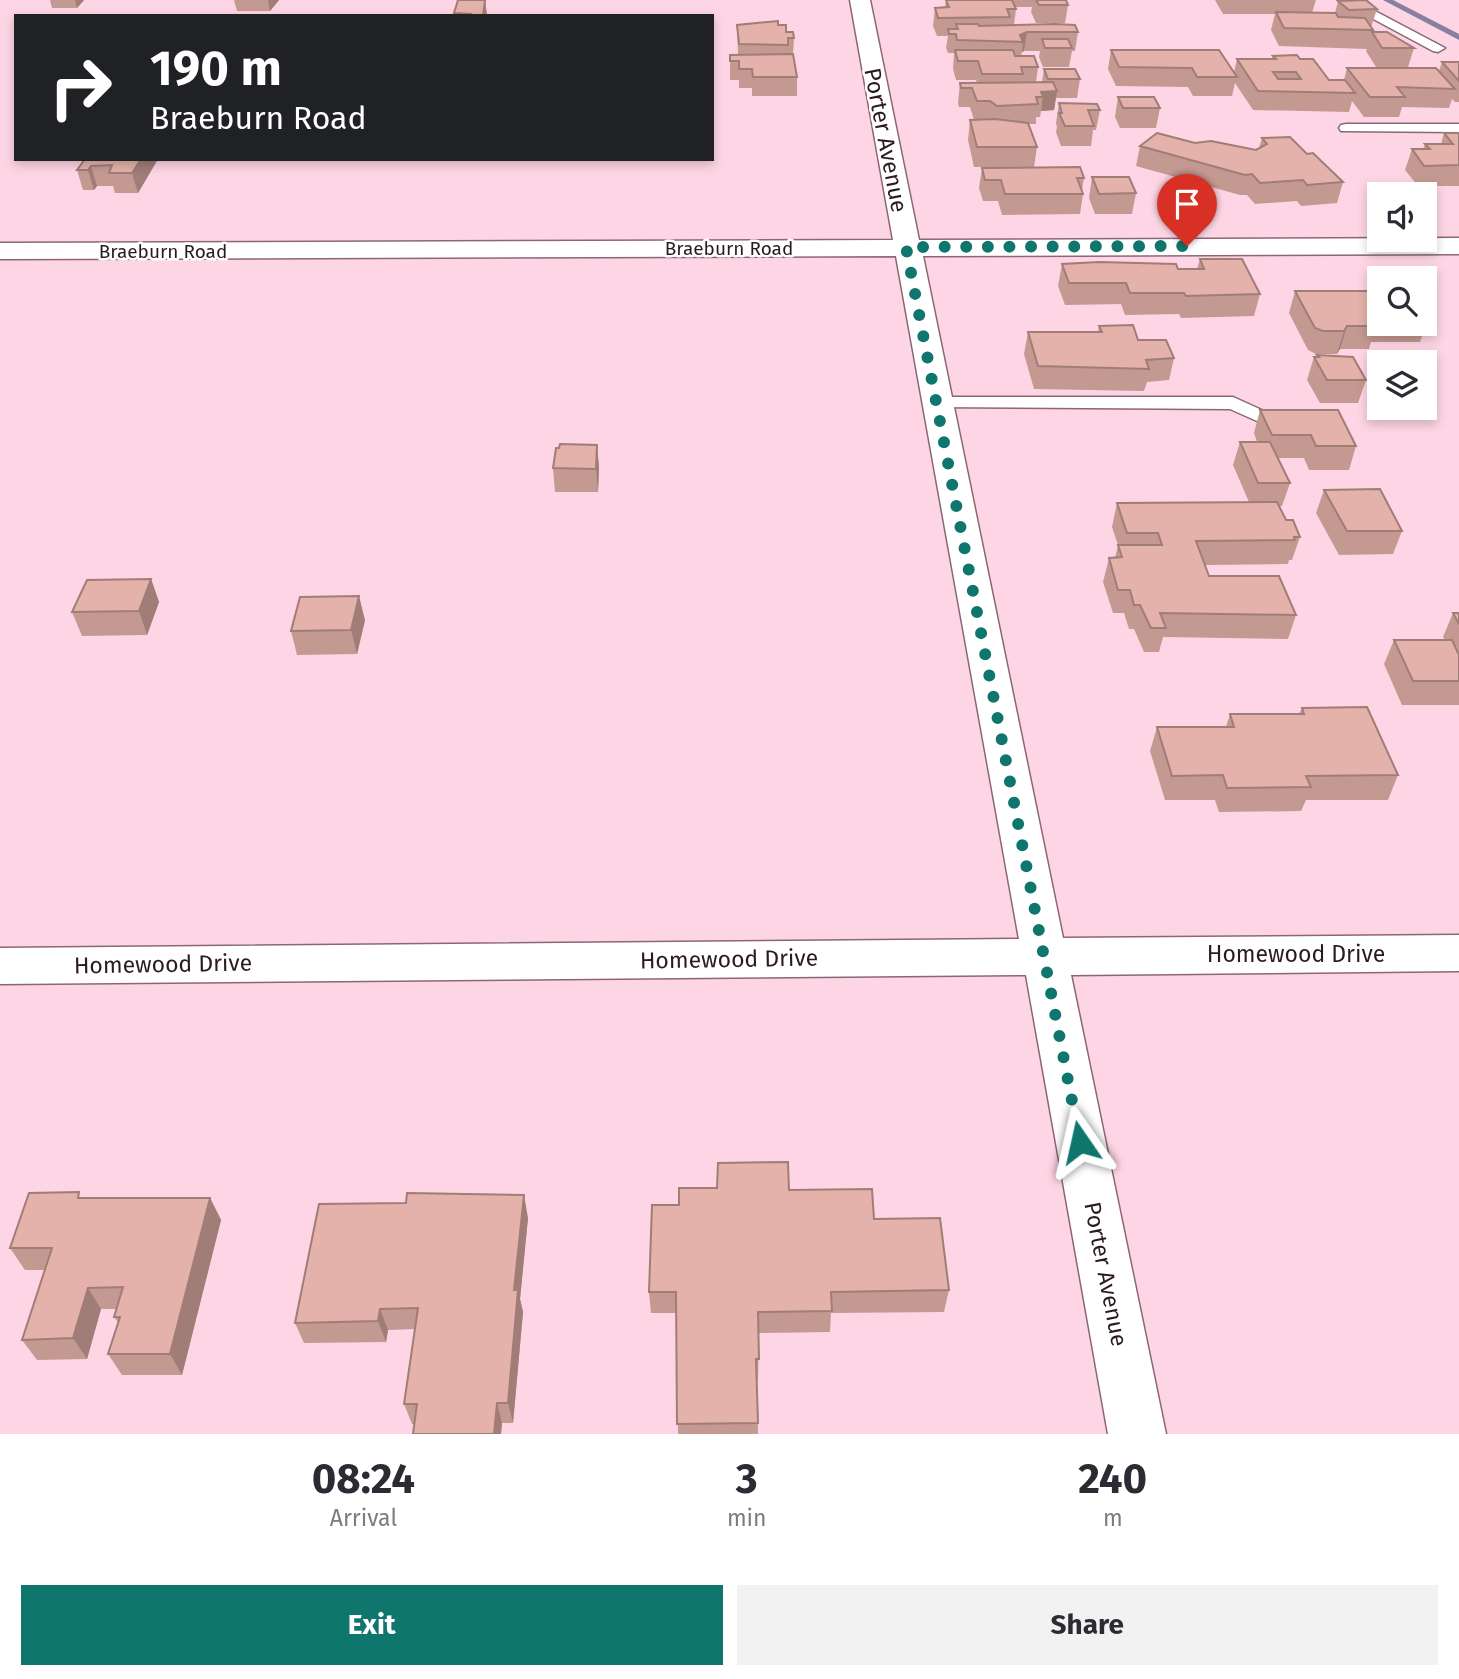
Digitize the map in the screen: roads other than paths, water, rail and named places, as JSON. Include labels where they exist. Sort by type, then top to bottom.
[{"type":"street","name":"Porter Avenue","points":[[860,0],[1137,1434]]},
{"type":"street","name":"Braeburn Road","points":[[0,251],[1459,246]]},
{"type":"street","name":"Homewood Drive","points":[[0,965],[1459,953]]},
{"type":"lane","points":[[1344,0],[1438,48]]},
{"type":"lane","points":[[1346,128],[1459,128]]},
{"type":"lane","points":[[938,403],[1234,402],[1257,415]]},
{"type":"waterway","points":[[1387,0],[1459,37]]}]
